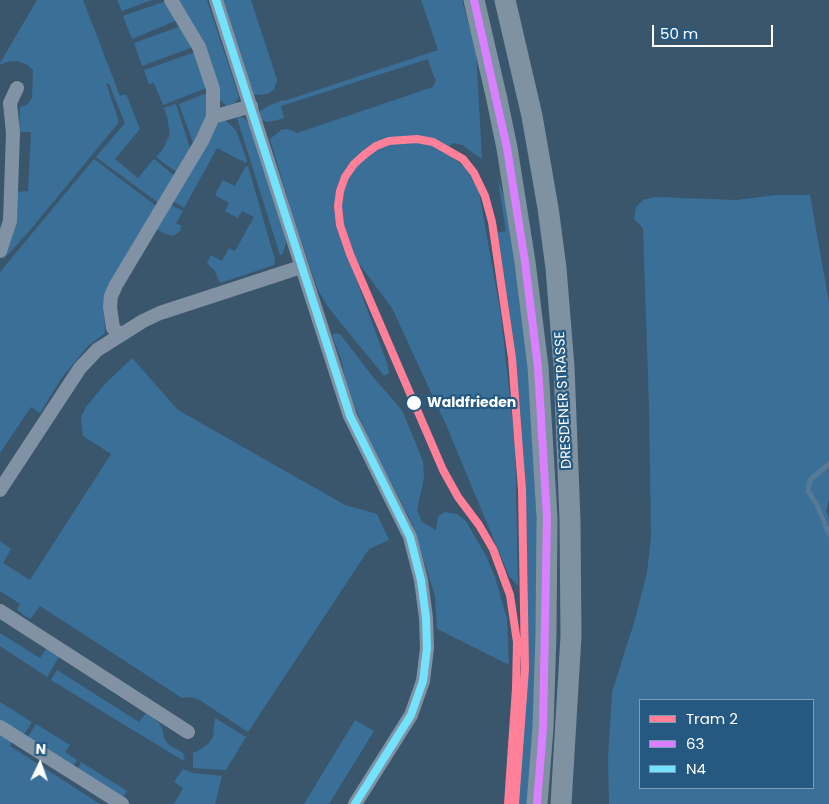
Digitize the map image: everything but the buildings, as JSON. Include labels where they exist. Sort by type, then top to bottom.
[{"type":"main road","points":[[474,0],[507,148],[525,262],[538,367],[546,518],[546,633],[543,728],[537,804]]},
{"type":"main road","name":"DRESDENER STRASSE","points":[[505,0],[532,116],[548,208],[556,268],[564,367],[570,520],[571,636],[561,804]]},
{"type":"street","points":[[120,335],[113,328],[110,307],[111,296],[121,276],[202,141],[213,116],[214,89],[199,47],[171,0]]},
{"type":"street","points":[[216,0],[350,416],[410,537],[421,580],[426,618],[427,648],[423,681],[411,715],[355,804]]},
{"type":"street","points":[[0,251],[10,221],[13,133],[5,103],[17,88]]},
{"type":"street","points":[[213,116],[251,106]]},
{"type":"street","points":[[0,490],[80,368],[97,350],[160,312],[301,267]]},
{"type":"street","points":[[0,611],[188,732]]},
{"type":"street","points":[[0,727],[122,804]]},
{"type":"shaded area","points":[[37,0],[83,0],[120,96],[126,94],[140,129],[115,159],[138,178],[154,159],[176,177],[160,204],[96,157],[125,123],[109,84],[106,83],[119,122],[31,229],[2,261],[8,248],[16,192],[28,191],[31,132],[19,132],[20,107],[27,105],[32,98],[33,70],[26,64],[17,61],[6,62],[0,65],[0,63]]},
{"type":"shaded area","points":[[117,0],[152,0],[122,11]]},
{"type":"shaded area","points":[[169,0],[180,19],[132,39],[123,16]]},
{"type":"shaded area","points":[[176,0],[207,0],[239,97],[235,103],[227,106],[220,100],[216,87]]},
{"type":"shaded area","points":[[223,0],[251,0],[277,80],[274,90],[267,94],[255,95],[252,92]]},
{"type":"shaded area","points":[[421,0],[462,0],[476,51],[482,159],[462,145],[452,143],[446,152],[466,168],[479,192],[501,316],[515,444],[518,586],[509,576],[447,427],[392,308],[360,265],[352,268],[388,366],[389,373],[384,376],[328,307],[317,288],[270,139],[281,130],[288,129],[297,133],[433,87],[436,79],[428,59],[281,106],[284,118],[267,122],[262,120],[260,114],[260,111],[268,106],[283,100],[438,50]]},
{"type":"shaded area","points":[[184,25],[193,47],[142,66],[134,43]]},
{"type":"shaded area","points":[[198,51],[209,87],[163,105],[154,83],[149,84],[144,70]]},
{"type":"shaded area","points":[[209,92],[209,108],[195,148],[179,104]]},
{"type":"shaded area","points":[[176,104],[191,151],[178,173],[156,157],[163,149],[170,134],[164,108]]},
{"type":"shaded area","points":[[237,118],[244,118],[249,123],[285,235],[286,244],[282,255],[280,255]]},
{"type":"shaded area","points":[[225,120],[236,130],[247,161],[246,163],[217,148],[184,208],[173,201],[215,125]]},
{"type":"shaded area","points":[[94,159],[159,208],[104,313],[105,333],[88,346],[63,376],[40,413],[31,407],[0,453],[0,272]]},
{"type":"shaded area","points":[[246,166],[248,166],[275,260],[274,265],[220,283],[214,270],[207,263],[211,255],[222,261],[229,248],[235,251],[254,217],[242,211],[238,218],[225,211],[229,203],[215,195],[223,180],[235,186]]},
{"type":"shaded area","points":[[498,180],[507,204],[523,323],[530,389],[537,529],[533,742],[528,804],[517,804],[525,718],[528,625],[527,543],[521,431],[512,340],[496,233],[506,231]]},
{"type":"shaded area","points":[[776,195],[810,195],[829,303],[829,499],[826,511],[829,518],[829,804],[609,804],[608,758],[612,692],[634,623],[647,573],[651,536],[643,228],[634,219],[636,207],[643,200],[655,197],[737,200]]},
{"type":"shaded area","points":[[169,204],[183,211],[176,223],[182,226],[180,231],[174,236],[156,229]]},
{"type":"shaded area","points":[[335,333],[340,334],[373,377],[402,410],[423,461],[424,478],[417,510],[422,522],[436,530],[438,517],[444,512],[457,514],[466,521],[486,556],[495,577],[507,619],[509,665],[437,629],[435,596],[412,523],[370,443],[348,390],[341,359],[332,335]]},
{"type":"shaded area","points":[[132,358],[178,410],[345,505],[377,514],[389,540],[369,549],[248,732],[198,699],[182,698],[40,606],[30,619],[17,610],[20,604],[0,591],[0,541],[11,549],[3,563],[30,580],[111,454],[83,436],[81,417],[86,407],[105,384]]},
{"type":"shaded area","points":[[0,633],[40,658],[46,649],[59,657],[47,677],[0,646]]},
{"type":"shaded area","points":[[57,670],[139,722],[146,713],[158,722],[169,745],[183,753],[185,759],[182,760],[51,680]]},
{"type":"shaded area","points":[[0,702],[32,722],[23,736],[0,722]]},
{"type":"shaded area","points":[[215,718],[246,737],[226,770],[193,768],[193,753],[208,744],[213,737]]},
{"type":"shaded area","points":[[355,720],[374,731],[329,804],[304,804]]},
{"type":"shaded area","points":[[36,724],[70,745],[65,752],[77,760],[73,767],[27,738]]},
{"type":"shaded area","points":[[0,731],[13,739],[10,746],[100,804],[0,804]]},
{"type":"shaded area","points":[[81,762],[127,791],[122,799],[77,771]]},
{"type":"shaded area","points":[[183,769],[193,773],[222,776],[215,804],[174,804],[183,788],[174,782]]},
{"type":"waterway","points":[[829,464],[810,480],[808,491],[817,505],[829,534]]},
{"type":"tram line","name":"2","points":[[508,804],[516,688],[517,642],[510,595],[493,549],[479,525],[458,497],[443,470],[350,254],[340,225],[338,206],[340,191],[345,177],[354,164],[364,155],[376,146],[389,141],[417,139],[433,142],[463,159],[474,173],[485,196],[492,222],[512,358],[522,490],[525,669],[515,804]]},
{"type":"transit line","name":"N4","points":[[216,0],[350,416],[410,537],[421,580],[426,618],[427,648],[423,681],[411,715],[355,804]]},
{"type":"transit line","name":"63","points":[[474,0],[507,148],[525,262],[538,367],[547,518],[543,728],[537,804]]},
{"type":"place","name":"Waldfrieden","points":[[414,403]]}]
